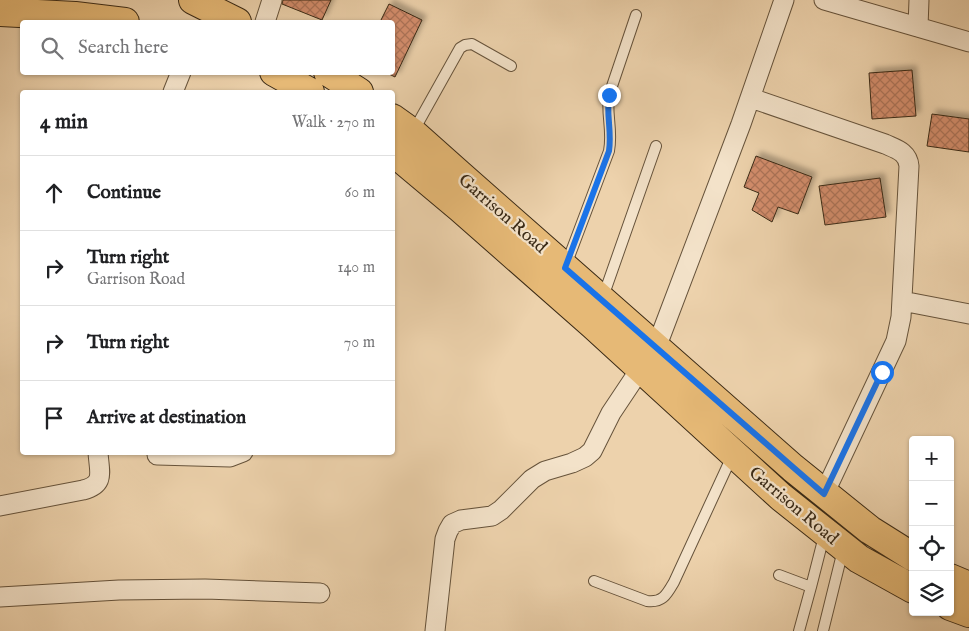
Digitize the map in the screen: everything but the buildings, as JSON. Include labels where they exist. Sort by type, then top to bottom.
[{"type":"main road","points":[[193,0],[233,20]]},
{"type":"main road","points":[[0,12],[76,16],[109,20]]},
{"type":"main road","points":[[279,75],[306,90]]},
{"type":"main road","points":[[333,75],[356,90]]},
{"type":"main road","name":"Garrison Road","points":[[403,125],[602,300],[648,358],[733,453],[781,497],[859,559],[909,587]]},
{"type":"main road","name":"Garrison Road","points":[[395,154],[648,358],[870,530],[909,554]]},
{"type":"main road","points":[[954,580],[969,586]]},
{"type":"main road","points":[[954,607],[969,613]]},
{"type":"street","points":[[266,20],[272,0]]},
{"type":"street","points":[[435,631],[445,539],[452,524],[461,520],[492,516],[501,510],[532,479],[545,471],[585,457],[592,451],[611,413],[648,358],[750,98],[784,0]]},
{"type":"street","points":[[824,0],[969,42]]},
{"type":"street","points":[[918,27],[919,0]]},
{"type":"street","points":[[174,90],[180,75]]},
{"type":"street","points":[[750,98],[885,144],[903,153],[909,159],[901,317],[896,341],[824,494]]},
{"type":"street","points":[[902,300],[969,314]]},
{"type":"street","points":[[0,506],[93,487],[99,481],[98,455]]},
{"type":"street","points":[[157,456],[230,457],[235,455]]},
{"type":"street","points":[[0,597],[119,590],[205,589],[320,593]]},
{"type":"lane","points":[[565,268],[609,151],[611,140],[607,106],[609,95],[636,15]]},
{"type":"lane","points":[[403,125],[460,48],[465,45],[472,44],[511,66]]},
{"type":"lane","points":[[602,300],[656,146]]},
{"type":"lane","points":[[594,581],[647,601],[659,601],[666,596],[733,453]]},
{"type":"lane","points":[[799,631],[810,587],[835,540]]},
{"type":"lane","points":[[823,631],[835,540]]},
{"type":"lane","points":[[779,574],[810,587]]},
{"type":"route","points":[[609,95],[607,106],[611,140],[609,151],[565,268],[824,494],[882,372]]}]
